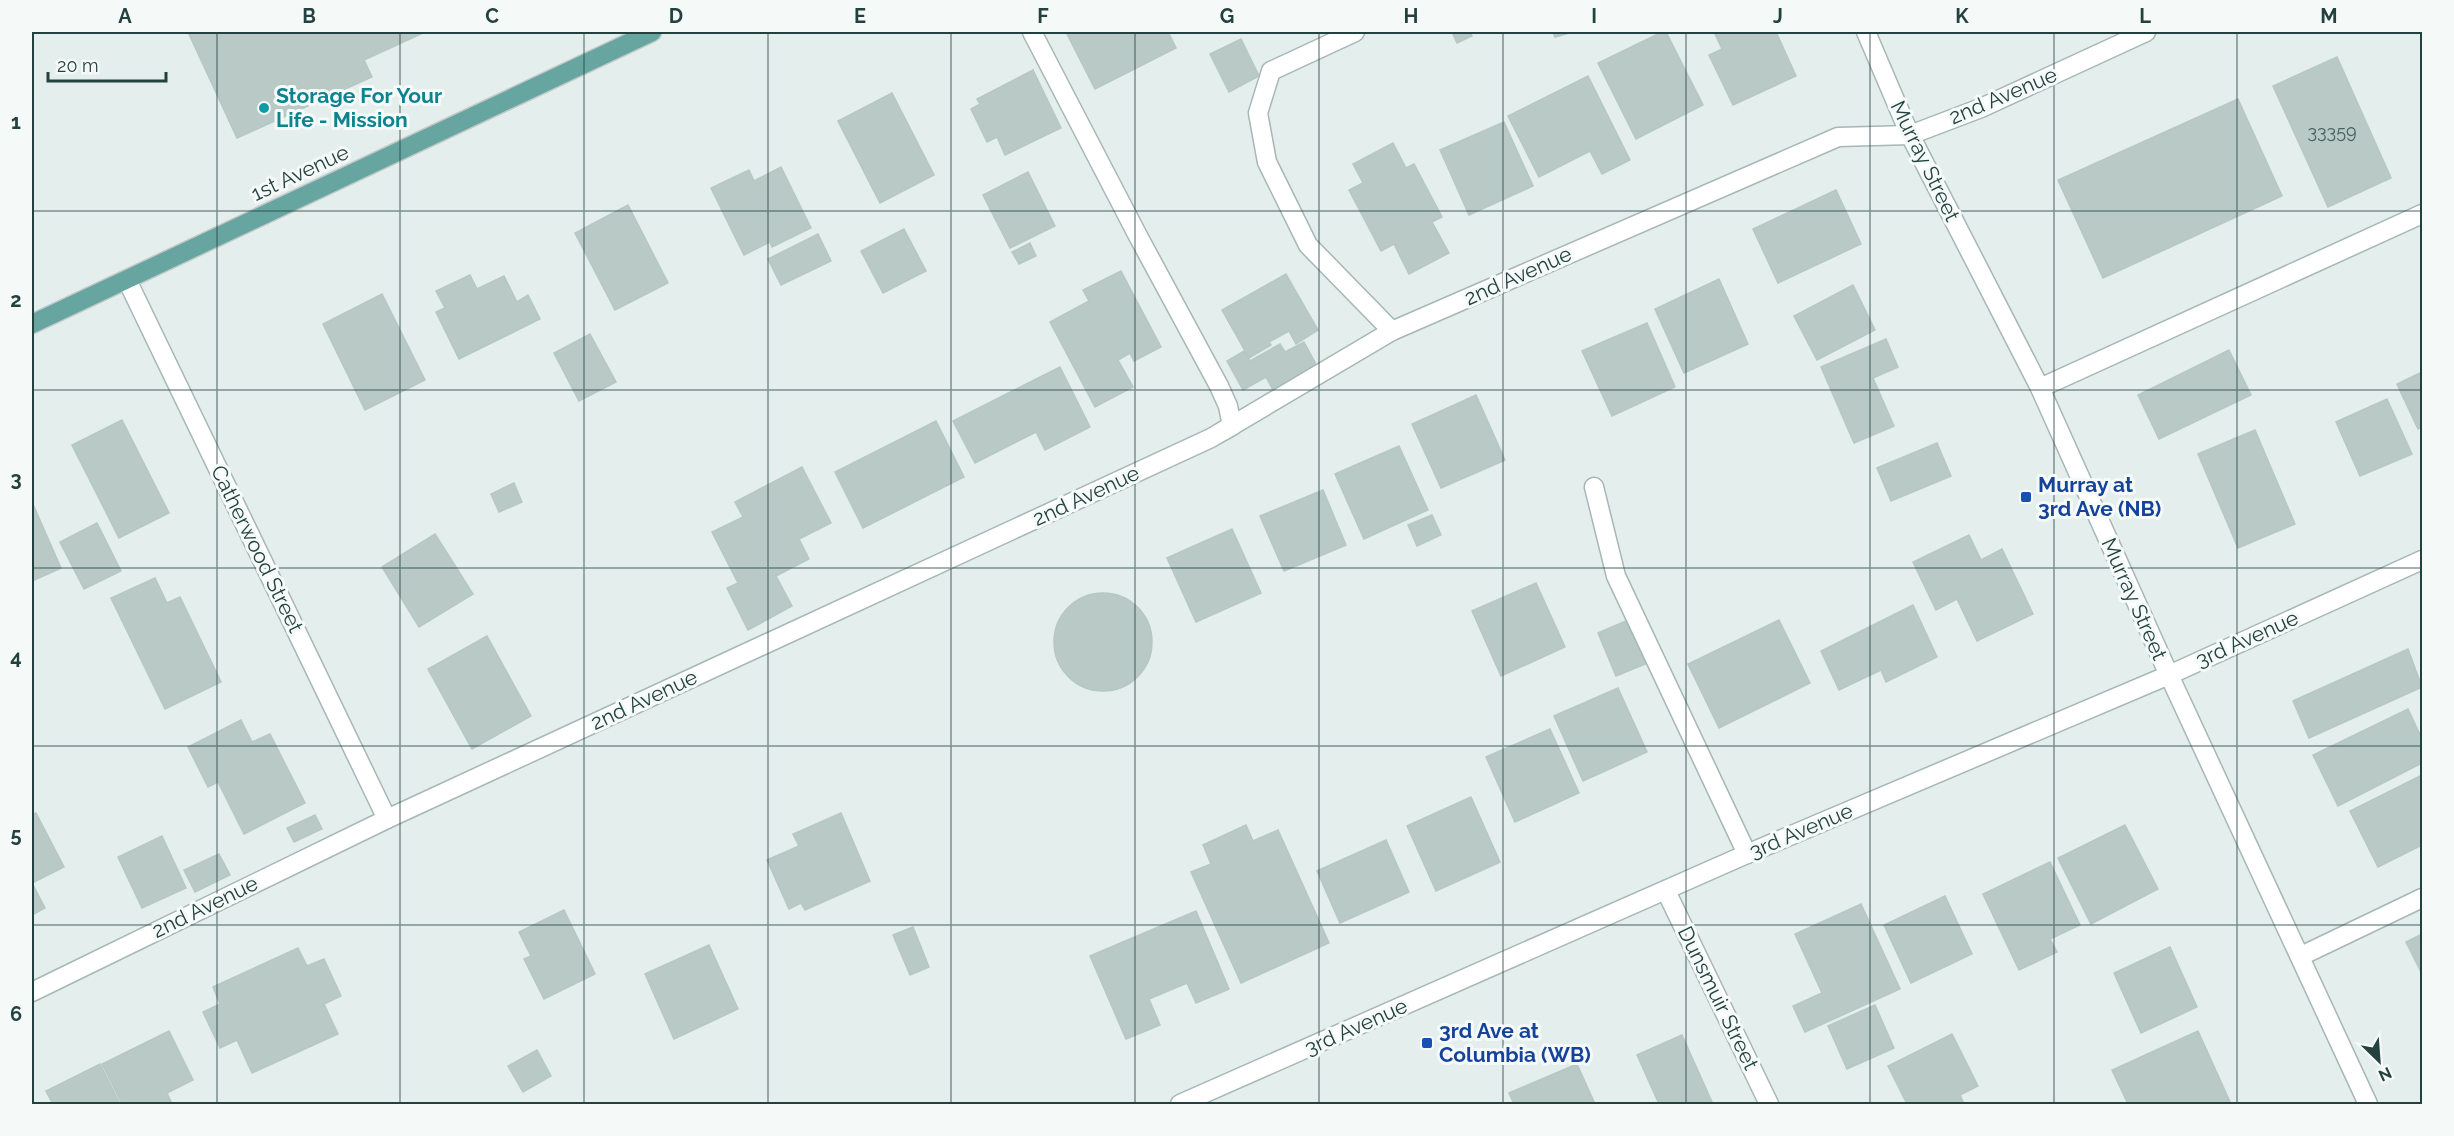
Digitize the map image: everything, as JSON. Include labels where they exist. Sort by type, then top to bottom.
[{"type":"main road","name":"1st Avenue","points":[[32,324],[652,32]]},
{"type":"street","points":[[1032,32],[1219,386],[1228,406],[1232,426]]},
{"type":"street","points":[[1355,32],[1271,71],[1258,113],[1267,162],[1308,245],[1392,331]]},
{"type":"street","name":"Murray Street","points":[[1866,32],[1910,135],[2040,388],[2169,675],[2301,956],[2367,1104]]},
{"type":"street","name":"2nd Avenue","points":[[32,992],[387,819],[1211,438],[1392,331],[1838,137],[1910,135],[1981,108],[2146,32]]},
{"type":"street","points":[[2040,388],[2422,214]]},
{"type":"street","name":"Catherwood Street","points":[[127,280],[387,819]]},
{"type":"street","points":[[1594,487],[1616,576],[1747,854]]},
{"type":"street","name":"3rd Avenue","points":[[1180,1104],[1747,854],[2169,675],[2422,560]]},
{"type":"street","name":"Dunsmuir Street","points":[[1666,891],[1769,1104]]},
{"type":"street","points":[[2301,956],[2422,898]]},
{"type":"building","name":"Storage For Your Life - Mission","points":[[188,32],[425,32],[364,60],[372,77],[237,138]]},
{"type":"building","points":[[1066,32],[1168,32],[1176,48],[1095,89]]},
{"type":"building","points":[[1452,32],[1470,32],[1472,36],[1457,43]]},
{"type":"building","points":[[1553,32],[1573,32],[1555,37]]},
{"type":"building","points":[[1666,32],[1703,105],[1636,139],[1598,63]]},
{"type":"building","points":[[1714,32],[1776,32],[1796,76],[1733,105],[1709,55],[1722,49]]},
{"type":"building","points":[[1241,39],[1259,76],[1229,92],[1210,54]]},
{"type":"building","points":[[2337,57],[2391,178],[2328,207],[2273,86]]},
{"type":"building","points":[[1033,70],[1061,128],[1005,155],[997,137],[987,142],[971,109],[980,104],[977,99]]},
{"type":"building","points":[[1588,76],[1630,160],[1602,174],[1590,151],[1539,177],[1508,116]]},
{"type":"building","points":[[892,93],[934,175],[880,203],[838,121]]},
{"type":"building","points":[[2238,99],[2282,196],[2103,278],[2058,180]]},
{"type":"building","points":[[1504,122],[1533,186],[1469,215],[1440,150]]},
{"type":"building","points":[[1393,143],[1406,168],[1414,164],[1442,217],[1432,222],[1449,253],[1409,274],[1394,244],[1381,251],[1349,190],[1363,183],[1353,164]]},
{"type":"building","points":[[781,167],[811,228],[772,247],[770,242],[744,255],[711,188],[749,170],[754,181]]},
{"type":"building","points":[[1028,172],[1055,226],[1010,248],[983,195]]},
{"type":"building","points":[[1836,190],[1861,244],[1778,283],[1753,229]]},
{"type":"building","points":[[628,205],[668,283],[615,310],[575,233]]},
{"type":"building","points":[[904,229],[926,271],[883,293],[861,251]]},
{"type":"building","points":[[818,234],[831,261],[781,285],[768,259]]},
{"type":"building","points":[[1030,243],[1036,256],[1019,264],[1012,252]]},
{"type":"building","points":[[1121,271],[1161,347],[1134,361],[1130,353],[1118,360],[1133,387],[1095,407],[1050,322],[1089,301],[1083,290]]},
{"type":"building","points":[[1286,274],[1318,330],[1296,344],[1289,331],[1269,342],[1271,345],[1249,358],[1222,310]]},
{"type":"building","points":[[470,275],[477,289],[504,276],[517,302],[528,295],[540,319],[459,359],[436,312],[445,308],[436,291]]},
{"type":"building","points":[[1719,279],[1748,344],[1684,373],[1655,309]]},
{"type":"building","points":[[1853,285],[1875,330],[1817,360],[1794,316]]},
{"type":"building","points":[[382,294],[425,380],[365,410],[323,324]]},
{"type":"building","points":[[1647,323],[1675,387],[1612,416],[1582,351]]},
{"type":"building","points":[[590,334],[616,382],[579,401],[554,353]]},
{"type":"building","points":[[1886,339],[1898,367],[1873,378],[1894,426],[1854,443],[1821,367]]},
{"type":"building","points":[[1304,342],[1318,368],[1274,392],[1266,377],[1243,390],[1227,361],[1244,351],[1250,361],[1280,344],[1285,352]]},
{"type":"building","points":[[2229,350],[2251,395],[2159,439],[2138,395]]},
{"type":"building","points":[[1060,367],[1090,427],[1045,450],[1036,432],[975,463],[953,421]]},
{"type":"building","points":[[2422,372],[2422,427],[2418,429],[2397,384]]},
{"type":"building","points":[[1476,395],[1505,460],[1441,488],[1412,424]]},
{"type":"building","points":[[2387,399],[2412,454],[2360,476],[2336,422]]},
{"type":"building","points":[[122,420],[169,513],[119,538],[72,445]]},
{"type":"building","points":[[936,421],[964,477],[863,528],[835,472]]},
{"type":"building","points":[[2255,430],[2295,524],[2238,548],[2198,454]]},
{"type":"building","points":[[1937,443],[1951,476],[1891,501],[1877,468]]},
{"type":"building","points":[[1399,446],[1428,510],[1364,539],[1335,474]]},
{"type":"building","points":[[802,467],[831,523],[799,539],[809,559],[776,576],[792,606],[748,630],[727,588],[738,583],[712,532],[743,517],[735,502]]},
{"type":"building","points":[[514,483],[522,502],[499,512],[491,494]]},
{"type":"building","points":[[1323,490],[1346,545],[1284,571],[1260,516]]},
{"type":"building","points":[[32,502],[61,568],[32,581]]},
{"type":"building","points":[[1432,515],[1441,535],[1417,546],[1408,525]]},
{"type":"building","points":[[97,523],[121,571],[84,589],[60,542]]},
{"type":"building","points":[[1232,529],[1261,593],[1196,622],[1167,558]]},
{"type":"building","points":[[435,534],[473,594],[419,627],[382,567]]},
{"type":"building","points":[[1969,535],[1981,560],[2002,549],[2033,614],[1977,641],[1957,599],[1936,610],[1913,562]]},
{"type":"building","points":[[155,578],[167,603],[180,597],[221,682],[165,709],[111,598]]},
{"type":"building","points":[[1536,583],[1565,647],[1501,676],[1472,611]]},
{"type":"building","points":[[1103,593],[1122,597],[1138,607],[1148,623],[1152,642],[1148,661],[1138,677],[1122,687],[1103,691],[1084,687],[1068,677],[1058,661],[1054,642],[1058,623],[1068,607],[1084,597]]},
{"type":"building","points":[[1913,605],[1937,657],[1886,682],[1881,670],[1839,690],[1821,651]]},
{"type":"building","points":[[1633,618],[1650,662],[1616,676],[1598,633]]},
{"type":"building","points":[[1779,620],[1810,683],[1719,728],[1688,664]]},
{"type":"building","points":[[487,636],[531,716],[472,749],[428,669]]},
{"type":"building","points":[[2408,649],[2422,687],[2309,738],[2293,701]]},
{"type":"building","points":[[1618,688],[1647,752],[1583,781],[1554,716]]},
{"type":"building","points":[[2408,709],[2422,739],[2422,763],[2338,806],[2313,755]]},
{"type":"building","points":[[241,720],[252,742],[270,734],[305,803],[244,834],[218,782],[208,787],[188,747]]},
{"type":"building","points":[[1550,729],[1579,793],[1515,822],[1486,757]]},
{"type":"building","points":[[2422,775],[2422,845],[2378,867],[2350,811]]},
{"type":"building","points":[[1471,797],[1500,862],[1436,891],[1407,826]]},
{"type":"building","points":[[36,813],[64,867],[32,883],[32,815]]},
{"type":"building","points":[[841,813],[870,881],[805,910],[801,903],[789,909],[767,860],[799,846],[793,834]]},
{"type":"building","points":[[315,815],[322,829],[294,842],[287,828]]},
{"type":"building","points":[[1246,825],[1253,841],[1278,830],[1329,943],[1241,983],[1191,872],[1211,864],[1203,845]]},
{"type":"building","points":[[2125,825],[2158,889],[2091,924],[2058,858]]},
{"type":"building","points":[[162,836],[186,888],[142,908],[118,857]]},
{"type":"building","points":[[1386,840],[1409,892],[1340,923],[1317,871]]},
{"type":"building","points":[[219,854],[230,875],[195,892],[184,870]]},
{"type":"building","points":[[2050,862],[2080,925],[2050,939],[2057,952],[2019,970],[1983,894]]},
{"type":"building","points":[[32,883],[45,908],[32,915]]},
{"type":"building","points":[[1945,896],[1972,954],[1911,983],[1884,925]]},
{"type":"building","points":[[1861,904],[1900,989],[1805,1032],[1793,1006],[1822,993],[1795,934]]},
{"type":"building","points":[[564,910],[595,974],[544,999],[524,959],[531,956],[519,932]]},
{"type":"building","points":[[1196,911],[1229,989],[1196,1003],[1187,983],[1149,999],[1160,1025],[1126,1039],[1090,956]]},
{"type":"building","points":[[913,927],[929,967],[910,975],[893,935]]},
{"type":"building","points":[[2422,934],[2422,974],[2406,942]]},
{"type":"building","points":[[709,945],[738,1009],[674,1039],[645,974]]},
{"type":"building","points":[[2170,947],[2197,1007],[2141,1033],[2114,973]]},
{"type":"building","points":[[298,948],[307,966],[324,959],[341,996],[324,1004],[338,1034],[252,1073],[237,1040],[220,1048],[203,1012],[220,1004],[213,987]]},
{"type":"building","points":[[1875,1005],[1894,1048],[1847,1069],[1828,1026]]},
{"type":"building","points":[[169,1031],[193,1080],[167,1093],[172,1104],[122,1104],[102,1064]]},
{"type":"building","points":[[2198,1031],[2231,1104],[2128,1104],[2112,1070]]},
{"type":"building","points":[[1952,1034],[1978,1086],[1960,1095],[1964,1104],[1907,1104],[1888,1066]]},
{"type":"building","points":[[1682,1035],[1712,1102],[1659,1104],[1637,1055]]},
{"type":"building","points":[[537,1050],[551,1076],[523,1092],[508,1066]]},
{"type":"building","points":[[100,1064],[120,1104],[53,1104],[46,1091]]},
{"type":"building","points":[[1577,1064],[1595,1104],[1514,1104],[1509,1093]]},
{"type":"place","name":"Storage For Your Life - Mission","points":[[264,108]]},
{"type":"place","name":"Murray at 3rd Ave (NB)","points":[[2026,497]]},
{"type":"place","name":"3rd Ave at Columbia (WB)","points":[[1427,1043]]}]
